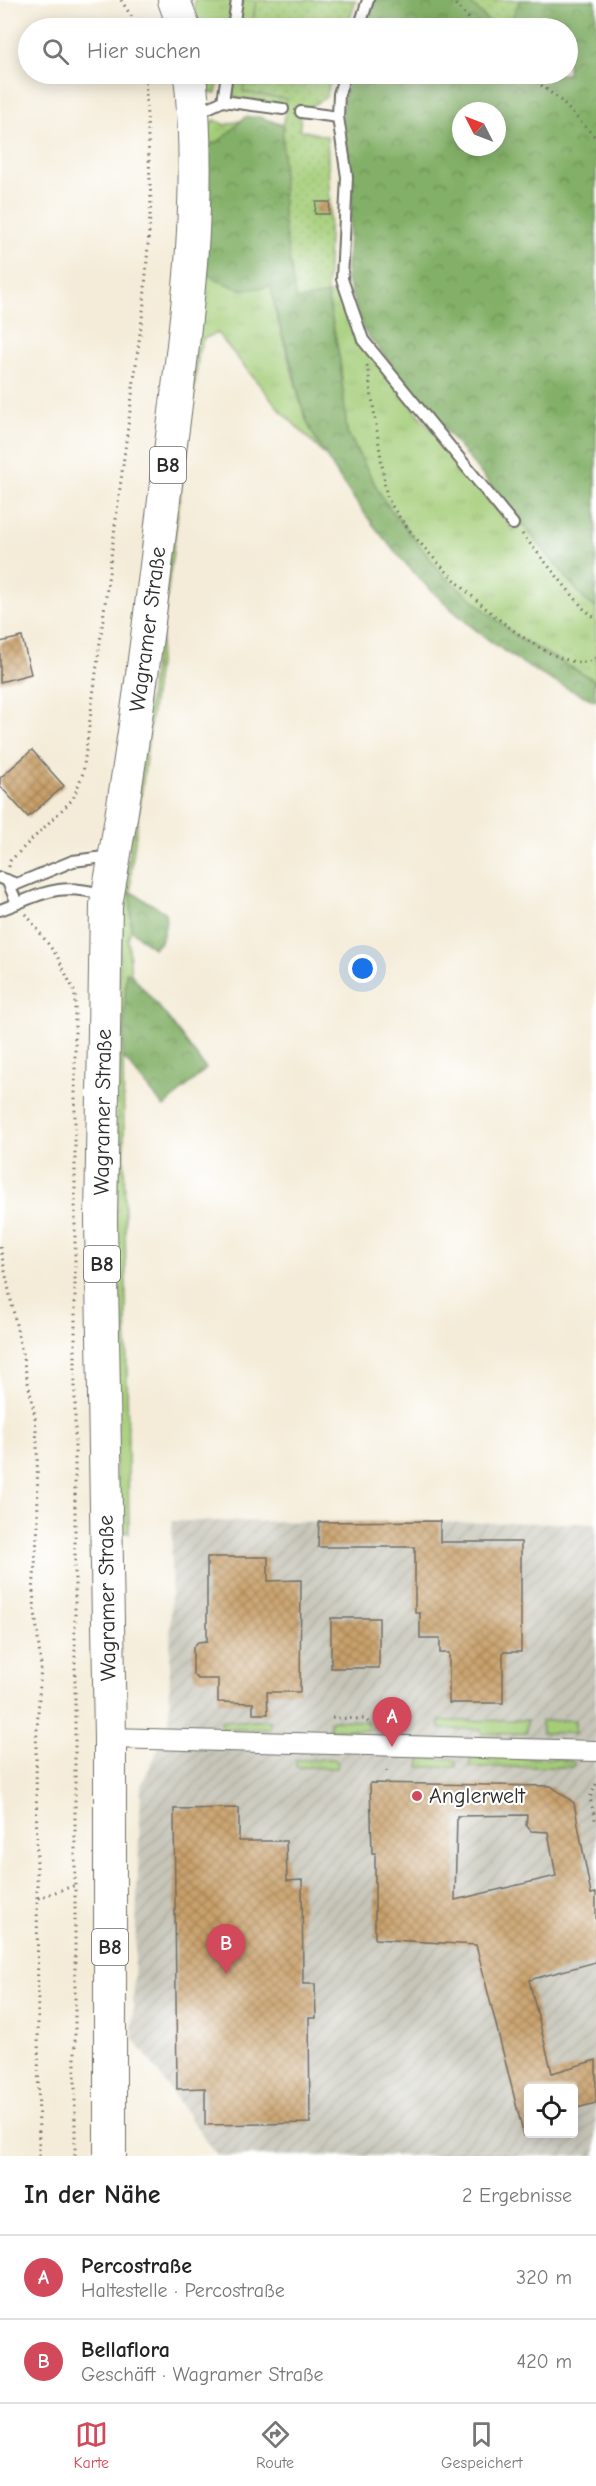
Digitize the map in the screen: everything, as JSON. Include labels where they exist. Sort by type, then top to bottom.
[{"type":"main road","points":[[174,0],[181,18]]},
{"type":"main road","points":[[185,18],[186,0]]},
{"type":"main road","name":"Wagramer Straße","points":[[110,2156],[110,1738],[101,1221],[108,896],[155,575],[190,293],[196,150],[191,84]]},
{"type":"street","points":[[110,1738],[596,1751]]},
{"type":"lane","points":[[234,18],[237,0]]},
{"type":"lane","points":[[362,18],[368,0]]},
{"type":"lane","points":[[223,101],[226,84]]},
{"type":"lane","points":[[342,84],[338,117],[347,177],[342,279],[363,340],[513,524]]},
{"type":"lane","points":[[194,114],[223,101],[284,109]]},
{"type":"lane","points":[[301,112],[338,117]]},
{"type":"lane","points":[[3,879],[17,884],[73,861],[115,855]]},
{"type":"lane","points":[[3,879],[17,903]]},
{"type":"lane","points":[[0,910],[40,892],[58,888],[85,890],[108,896]]},
{"type":"path","points":[[122,0],[132,18]]},
{"type":"path","points":[[451,0],[468,18]]},
{"type":"path","points":[[3,879],[10,861],[73,799],[83,773],[144,303],[152,201],[146,84]]},
{"type":"path","points":[[540,84],[560,100],[596,138]]},
{"type":"path","points":[[363,340],[388,499],[405,525],[439,565],[527,641],[554,656],[577,664],[596,658]]},
{"type":"path","points":[[513,524],[584,609],[596,619]]},
{"type":"path","points":[[17,903],[57,956],[75,993],[75,2156]]},
{"type":"path","points":[[0,1247],[35,1416],[37,1444],[38,1524],[33,1592],[41,1667],[36,1746],[39,2156]]},
{"type":"path","points":[[332,1718],[365,1719],[368,1722]]},
{"type":"path","points":[[387,1766],[387,1772]]},
{"type":"path","points":[[596,1784],[590,1798],[596,1824]]},
{"type":"path","points":[[38,1898],[76,1885]]},
{"type":"shaded area","points":[[172,1521],[596,1523],[596,2156],[217,2156],[132,2036],[141,1786],[169,1726]]},
{"type":"green space","points":[[194,0],[232,0],[229,18],[195,18]]},
{"type":"green space","points":[[241,0],[256,0],[253,18],[238,18]]},
{"type":"green space","points":[[256,0],[356,0],[350,18],[253,18]]},
{"type":"green space","points":[[371,0],[468,0],[485,18],[365,18]]},
{"type":"green space","points":[[468,0],[520,0],[512,18],[485,18]]},
{"type":"green space","points":[[520,0],[594,0],[596,2],[596,608],[585,600],[364,331],[346,278],[352,192],[342,128],[343,102],[348,84],[578,84],[578,18],[512,18]]},
{"type":"green space","points":[[203,84],[218,84],[216,93],[205,92]]},
{"type":"green space","points":[[230,84],[244,84],[243,92],[287,99],[286,104],[237,99],[231,91]]},
{"type":"green space","points":[[244,84],[330,84],[326,97],[308,108],[301,105],[300,130],[327,136],[330,207],[327,294],[296,300],[283,217],[283,125],[287,99],[243,92]]},
{"type":"green space","points":[[245,117],[260,117],[283,125],[283,217],[297,300],[327,294],[340,361],[347,432],[384,501],[444,576],[520,639],[594,680],[596,701],[557,683],[484,637],[420,579],[364,512],[339,477],[311,430],[301,402],[271,286],[251,289],[236,288],[205,273],[207,146],[221,140]]},
{"type":"green space","points":[[215,120],[225,125],[243,120],[221,140],[207,146],[209,128]]},
{"type":"green space","points":[[205,273],[236,288],[251,289],[271,285],[275,310],[304,415],[325,455],[281,411],[217,333],[203,339],[199,351],[131,872],[131,930],[128,938],[131,974],[126,973],[123,1057],[129,1533],[116,1530],[115,1265],[120,922]]},
{"type":"green space","points":[[338,292],[358,340],[513,530],[522,524],[585,600],[596,608],[596,684],[594,680],[520,639],[444,576],[384,501],[347,432],[340,361],[327,294]]},
{"type":"green space","points":[[131,892],[165,912],[164,932],[160,942],[153,948],[131,930]]},
{"type":"green space","points":[[126,972],[131,974],[168,1018],[206,1069],[164,1107],[123,1057]]},
{"type":"green space","points":[[527,1720],[526,1733],[482,1734],[480,1729],[440,1729],[440,1721]]},
{"type":"green space","points":[[575,1720],[575,1733],[542,1733],[541,1721]]},
{"type":"green space","points":[[221,1721],[270,1721],[270,1729],[224,1729]]},
{"type":"green space","points":[[330,1721],[367,1721],[368,1730],[330,1729]]},
{"type":"green space","points":[[481,1756],[560,1759],[574,1762],[573,1767],[469,1767],[471,1759]]},
{"type":"green space","points":[[334,1759],[338,1763],[337,1768],[296,1767],[296,1760]]},
{"type":"green space","points":[[420,1759],[452,1759],[456,1761],[456,1767],[419,1767]]},
{"type":"building","points":[[316,202],[330,202],[329,214],[315,214]]},
{"type":"building","points":[[22,637],[31,674],[0,682],[0,642]]},
{"type":"building","points":[[32,750],[64,786],[28,817],[0,786],[0,778]]},
{"type":"building","points":[[440,1521],[440,1542],[521,1542],[521,1652],[503,1652],[503,1703],[449,1703],[449,1653],[440,1653],[440,1638],[420,1638],[420,1613],[415,1613],[415,1547],[318,1547],[319,1522]]},
{"type":"building","points":[[207,1557],[268,1557],[268,1581],[301,1580],[300,1692],[267,1692],[268,1714],[253,1714],[253,1703],[218,1702],[218,1679],[198,1679],[193,1674],[193,1647],[198,1642],[207,1641]]},
{"type":"building","points":[[331,1618],[379,1618],[379,1668],[331,1668]]},
{"type":"building","points":[[370,1783],[551,1786],[574,1803],[591,1894],[596,1893],[596,1962],[529,1980],[552,2073],[596,2060],[596,2103],[578,2108],[578,2084],[524,2084],[524,2136],[476,1945],[375,1939],[375,1853],[372,1853]],"holes":[[[527,1815],[526,1825],[531,1831],[548,1832],[556,1876],[455,1900],[457,1816]]]},
{"type":"building","points":[[239,1808],[239,1841],[286,1841],[287,1881],[302,1880],[303,1984],[315,1984],[316,2018],[309,2018],[310,2123],[205,2125],[205,2088],[177,2089],[174,1809]]},
{"type":"place","name":"Percostraße","points":[[392,1747]]},
{"type":"place","name":"Anglerwelt","points":[[417,1796]]},
{"type":"place","name":"Bellaflora","points":[[226,1974]]}]
